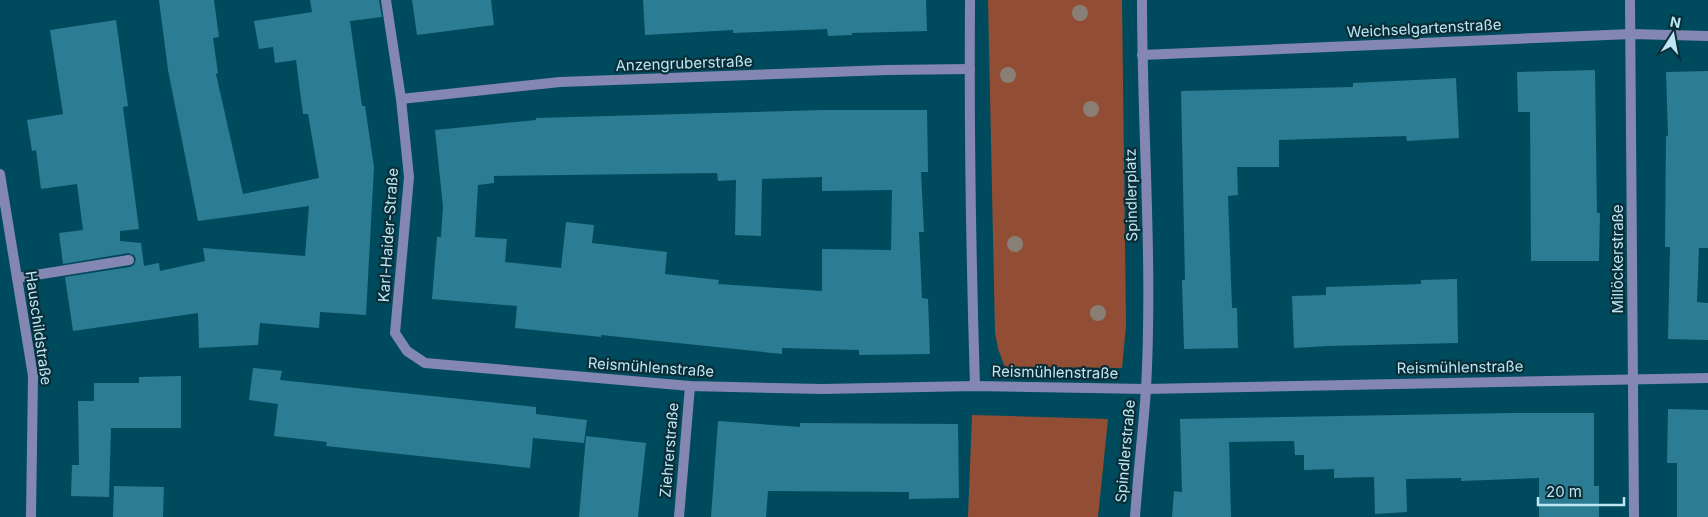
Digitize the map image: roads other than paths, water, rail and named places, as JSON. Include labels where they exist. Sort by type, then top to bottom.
[{"type":"street","name":"Karl-Haider-Straße","points":[[386,0],[401,99],[410,178],[396,333],[407,351]]},
{"type":"street","points":[[970,0],[973,305],[976,386]]},
{"type":"street","name":"Spindlerplatz","points":[[1142,0],[1142,56],[1148,198],[1146,388]]},
{"type":"street","name":"Millöckerstraße","points":[[1630,0],[1634,517]]},
{"type":"street","name":"Weichselgartenstraße","points":[[1142,56],[1631,34],[1708,36]]},
{"type":"street","name":"Anzengruberstraße","points":[[401,99],[560,82],[970,68]]},
{"type":"street","name":"Hauschildstraße","points":[[0,174],[33,376],[31,517]]},
{"type":"street","points":[[17,278],[129,260]]},
{"type":"street","name":"Reismühlenstraße","points":[[407,351],[425,363],[690,386],[822,389],[976,386],[1146,388],[1708,378]]},
{"type":"street","name":"Ziehrerstraße","points":[[679,517],[690,386]]},
{"type":"street","name":"Spindlerstraße","points":[[1135,517],[1146,388]]}]
